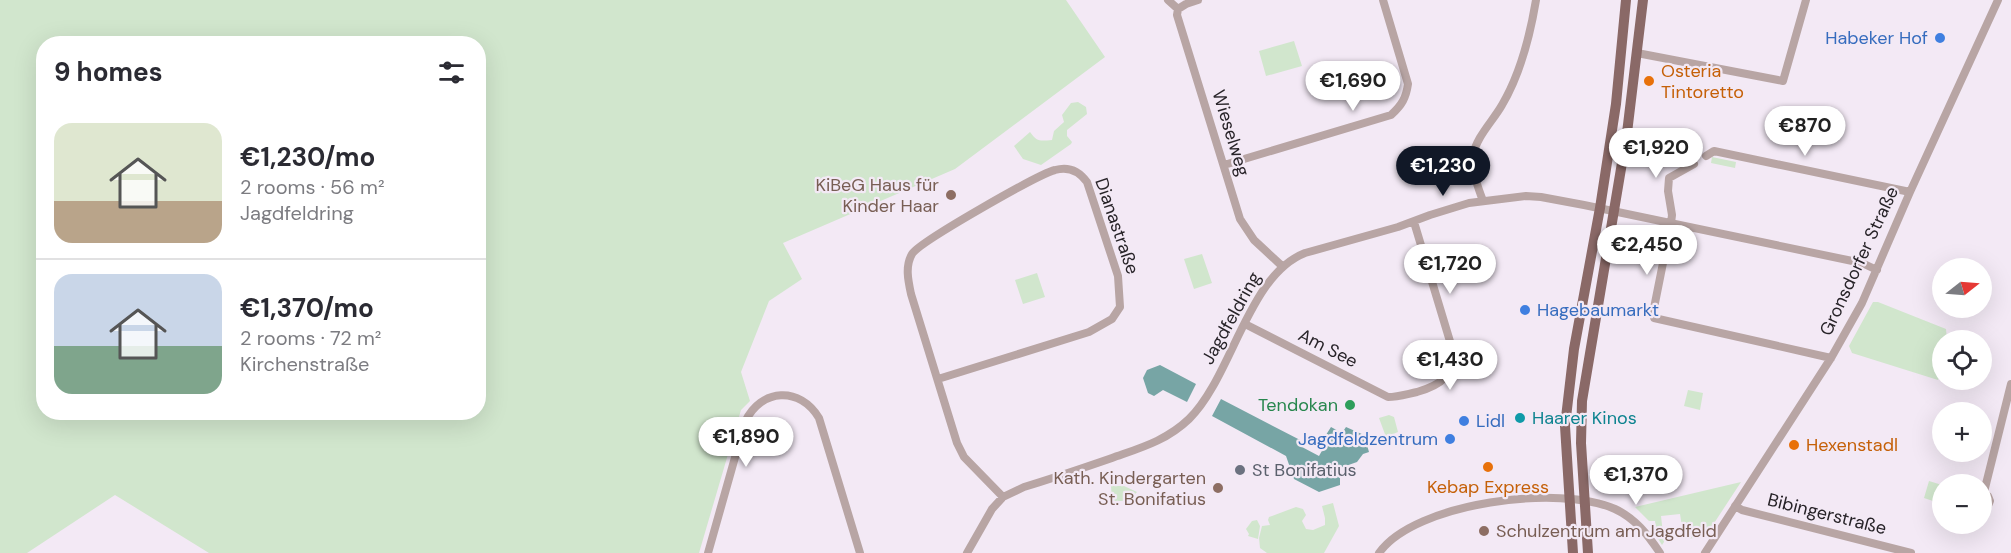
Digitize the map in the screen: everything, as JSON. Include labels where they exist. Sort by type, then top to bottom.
[{"type":"main road","points":[[1573,553],[1565,426],[1582,304],[1616,104],[1626,0]]},
{"type":"main road","points":[[1588,553],[1581,443],[1582,401],[1628,123],[1643,0]]},
{"type":"street","points":[[1168,0],[1178,9],[1198,0]]},
{"type":"street","points":[[1224,165],[1391,115],[1400,107],[1407,97],[1408,84],[1383,0]]},
{"type":"street","points":[[1482,201],[1472,164],[1473,153],[1514,81],[1529,37],[1536,0]]},
{"type":"street","points":[[1637,53],[1784,81],[1806,0]]},
{"type":"street","name":"Gronsdorfer Straße","points":[[1705,553],[1831,358],[1862,303],[1998,0]]},
{"type":"street","name":"Wieselweg","points":[[1178,9],[1177,15],[1240,219],[1245,230],[1282,266]]},
{"type":"street","points":[[1706,156],[1714,151],[1910,192]]},
{"type":"street","points":[[1694,164],[1669,178],[1668,191],[1672,215],[1653,313],[1656,319],[1831,358]]},
{"type":"street","name":"Dianastraße","points":[[938,379],[1089,333],[1112,319],[1120,307],[1118,276],[1087,182],[1081,174],[1065,169],[1046,173],[931,237],[913,252],[907,271],[908,282],[957,443],[964,457],[1003,497]]},
{"type":"street","name":"Jagdfeldring","points":[[967,553],[992,509],[1003,497],[1024,487],[1146,447],[1170,435],[1188,420],[1204,399],[1264,288],[1282,266],[1305,253],[1482,201],[1541,197],[1862,263],[1877,270]]},
{"type":"street","name":"Am See","points":[[1245,324],[1388,397],[1396,397],[1435,386],[1445,378],[1450,370],[1453,355],[1414,222]]},
{"type":"street","points":[[1988,474],[2011,384]]},
{"type":"street","points":[[708,553],[750,411],[776,395],[804,401],[819,418],[860,553]]},
{"type":"street","points":[[1379,553],[1392,538],[1410,526],[1478,504],[1539,498],[1604,504],[1625,514],[1644,532],[1660,553]]},
{"type":"street","name":"Bibingerstraße","points":[[1735,506],[1742,510],[1911,553]]},
{"type":"shaded area","points":[[0,0],[1066,0],[1105,57],[955,169],[783,243],[802,279],[769,301],[741,372],[750,401],[741,410],[699,553],[209,553],[115,495],[27,553],[0,553]]},
{"type":"shaded area","points":[[1294,41],[1302,66],[1266,76],[1259,51]]},
{"type":"shaded area","points":[[1078,102],[1086,107],[1087,114],[1067,130],[1071,144],[1041,165],[1023,159],[1014,146],[1030,132],[1039,140],[1052,140],[1054,131],[1064,122],[1062,115],[1071,103]]},
{"type":"shaded area","points":[[1712,157],[1736,162],[1735,168],[1711,163]]},
{"type":"shaded area","points":[[1202,254],[1212,283],[1194,289],[1184,259]]},
{"type":"shaded area","points":[[1037,273],[1045,297],[1023,304],[1015,280]]},
{"type":"shaded area","points":[[1873,302],[1946,329],[1932,330],[1932,378],[1852,353],[1849,346]]},
{"type":"shaded area","points":[[1160,365],[1196,384],[1187,402],[1163,390],[1154,396],[1148,393],[1143,378],[1147,370]]},
{"type":"shaded area","points":[[1688,390],[1703,393],[1700,410],[1684,406]]},
{"type":"shaded area","points":[[1221,399],[1304,442],[1302,447],[1319,456],[1328,440],[1324,438],[1331,427],[1342,433],[1346,427],[1364,435],[1369,452],[1363,454],[1357,462],[1340,468],[1340,485],[1319,492],[1294,479],[1286,456],[1212,416]]},
{"type":"shaded area","points":[[1389,415],[1394,417],[1398,432],[1386,437],[1379,418]]},
{"type":"shaded area","points":[[1929,481],[1932,482],[1932,501],[1924,498]]},
{"type":"shaded area","points":[[1741,482],[1705,537],[1684,539],[1680,514],[1661,516],[1664,542],[1662,545],[1657,537],[1655,521],[1649,521],[1635,507]]},
{"type":"shaded area","points":[[1111,486],[1124,486],[1137,492],[1128,501],[1112,501]]},
{"type":"shaded area","points":[[1333,503],[1339,526],[1324,553],[1267,553],[1260,548],[1259,538],[1262,526],[1270,525],[1269,517],[1296,507],[1303,509],[1306,515],[1302,521],[1306,529],[1313,530],[1325,525],[1322,506]]},
{"type":"shaded area","points":[[1257,520],[1260,526],[1258,539],[1248,536],[1246,529],[1252,521]]},
{"type":"place","name":"Habeker Hof","points":[[1940,38]]},
{"type":"place","name":"Osteria Tintoretto","points":[[1649,81]]},
{"type":"place","name":"KiBeG Haus für Kinder Haar","points":[[951,195]]},
{"type":"place","name":"Hagebaumarkt","points":[[1525,310]]},
{"type":"place","name":"Tendokan","points":[[1350,405]]},
{"type":"place","name":"Haarer Kinos","points":[[1520,418]]},
{"type":"place","name":"Lidl","points":[[1464,421]]},
{"type":"place","name":"Jagdfeldzentrum","points":[[1450,439]]},
{"type":"place","name":"Hexenstadl","points":[[1794,445]]},
{"type":"place","name":"Kebap Express","points":[[1488,467]]},
{"type":"place","name":"St Bonifatius","points":[[1240,470]]},
{"type":"place","name":"Kath. Kindergarten St. Bonifatius","points":[[1218,488]]},
{"type":"place","name":"Schulzentrum am Jagdfeld","points":[[1484,531]]}]
